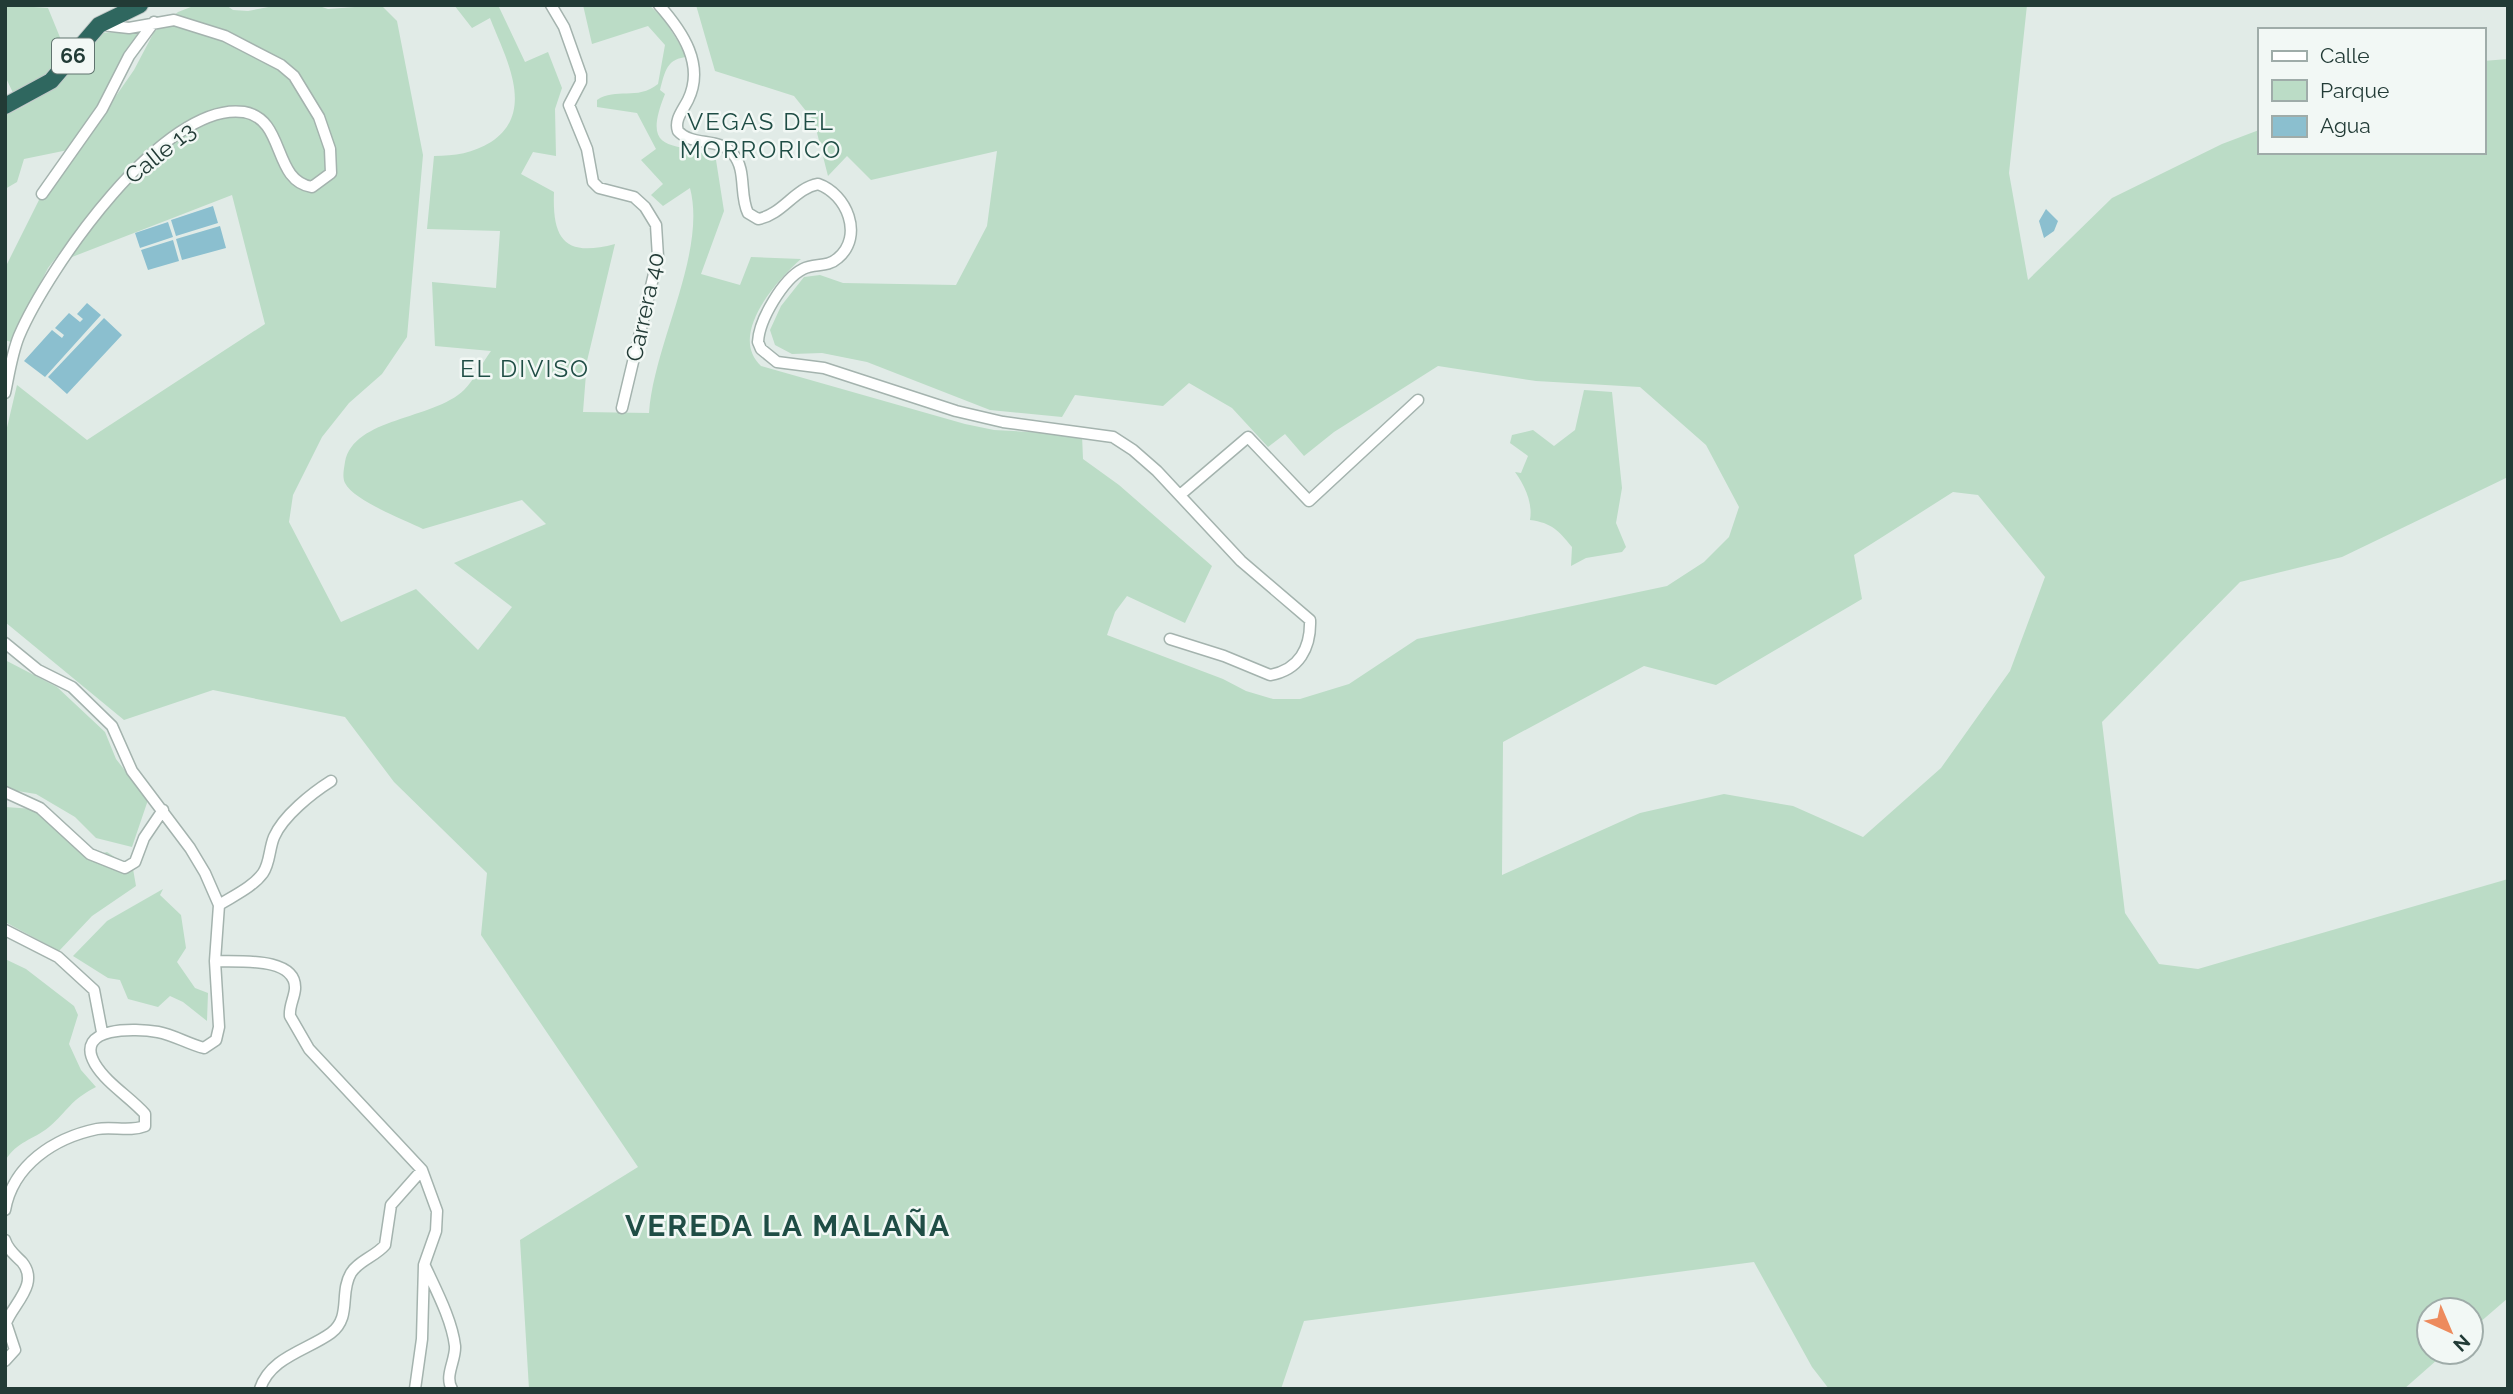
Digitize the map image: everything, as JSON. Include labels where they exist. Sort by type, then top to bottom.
[{"type":"highway","name":"66","points":[[5,106],[51,81],[99,25],[140,5]]},
{"type":"street","name":"Carrera 40","points":[[551,5],[579,63],[581,82],[569,105],[587,149],[593,182],[599,188],[634,197],[652,217],[658,236],[658,257],[622,408]]},
{"type":"street","points":[[659,5],[690,50],[694,61],[694,84],[676,122],[678,131],[689,140],[722,147],[733,153],[740,167],[748,214],[758,219],[769,216],[807,188],[818,184],[838,197],[848,213],[852,232],[839,258],[820,267],[801,270],[788,283],[763,323],[758,341],[761,349],[776,362],[824,368],[956,411],[1003,422],[1113,437],[1133,450],[1180,495],[1241,561],[1310,620],[1311,634],[1300,660],[1290,668],[1270,675],[1224,656],[1170,639]]},
{"type":"street","name":"Calle 13","points":[[5,393],[18,338],[44,285],[61,260],[122,184],[190,124],[216,113],[246,112],[262,121],[272,133],[287,170],[302,185],[312,187],[331,173],[333,165],[325,132],[294,76],[281,65],[205,28],[174,20],[129,27],[99,25]]},
{"type":"street","points":[[42,194],[102,109],[129,56],[153,22]]},
{"type":"street","points":[[1180,495],[1248,437],[1309,501],[1418,400]]},
{"type":"street","points":[[5,643],[38,670],[72,687],[112,726],[132,771],[190,848],[219,905],[215,961],[219,1027],[216,1040],[209,1046],[194,1045],[160,1032],[102,1032],[92,1042],[93,1061],[145,1114],[145,1126],[98,1129],[51,1145],[34,1157],[17,1181],[5,1210]]},
{"type":"street","points":[[219,905],[257,881],[265,871],[272,841],[280,826],[331,781]]},
{"type":"street","points":[[5,792],[40,808],[90,854],[125,868],[135,862],[144,838],[163,810]]},
{"type":"street","points":[[5,930],[58,957],[94,990],[102,1032]]},
{"type":"street","points":[[215,961],[281,966],[293,978],[295,990],[290,1016],[309,1049],[422,1170],[437,1211],[436,1231],[424,1265],[422,1339],[415,1389]]},
{"type":"street","points":[[260,1389],[273,1368],[332,1332],[344,1318],[345,1294],[351,1273],[385,1245],[391,1205],[422,1170]]},
{"type":"street","points":[[5,1240],[23,1263],[28,1281],[24,1295],[6,1324],[15,1350],[5,1361]]},
{"type":"street","points":[[424,1265],[454,1341],[455,1355],[448,1379],[452,1389]]},
{"type":"green space","points":[[5,5],[48,8],[66,52],[51,74],[14,95],[5,76]]},
{"type":"green space","points":[[196,5],[226,5],[233,10],[248,11],[279,5],[316,5],[328,9],[381,5],[397,21],[423,155],[407,337],[382,374],[349,403],[322,437],[293,495],[289,522],[341,622],[416,589],[478,650],[512,607],[454,563],[546,524],[522,500],[423,529],[358,497],[350,490],[344,478],[345,462],[351,447],[363,436],[378,427],[450,400],[468,386],[491,351],[435,346],[432,282],[496,288],[500,231],[427,229],[434,156],[464,153],[491,142],[505,130],[515,100],[509,66],[490,18],[472,28],[454,5],[498,5],[525,62],[548,52],[562,88],[555,109],[556,156],[533,152],[521,174],[554,192],[556,223],[565,241],[585,248],[615,244],[587,361],[583,412],[649,413],[660,357],[686,269],[693,213],[690,188],[663,206],[651,195],[663,184],[641,160],[656,149],[637,113],[597,107],[597,100],[604,96],[642,92],[658,84],[665,45],[648,26],[592,44],[583,5],[649,5],[663,18],[688,57],[671,63],[664,77],[660,90],[665,94],[658,115],[657,129],[660,138],[668,144],[703,153],[716,160],[724,211],[701,274],[740,285],[751,257],[801,259],[769,294],[753,324],[750,339],[752,353],[761,366],[965,424],[994,430],[1082,435],[1083,459],[1119,485],[1212,566],[1185,623],[1127,596],[1115,612],[1107,635],[1223,679],[1246,691],[1273,699],[1300,699],[1349,684],[1417,639],[1667,586],[1704,562],[1729,537],[1739,507],[1706,445],[1640,387],[1536,381],[1438,366],[1334,432],[1304,456],[1285,434],[1268,447],[1232,408],[1189,383],[1163,406],[1075,395],[1062,417],[990,410],[867,362],[822,353],[792,354],[775,345],[770,330],[781,306],[804,277],[820,275],[843,283],[956,285],[987,226],[997,151],[871,180],[847,156],[828,176],[814,121],[794,96],[715,71],[696,5],[2027,5],[2009,173],[2028,280],[2112,198],[2222,144],[2258,130],[2258,154],[2485,154],[2485,61],[2508,59],[2508,477],[2342,557],[2240,582],[2102,722],[2125,913],[2159,964],[2198,969],[2508,879],[2508,1298],[2485,1318],[2485,1296],[2415,1296],[2415,1366],[2430,1366],[2404,1389],[1829,1389],[1812,1367],[1754,1262],[1304,1321],[1281,1389],[529,1389],[520,1240],[638,1167],[481,935],[487,873],[394,782],[345,717],[213,690],[124,720],[5,622],[5,436],[17,385],[87,440],[265,324],[232,195],[72,257],[68,242],[48,268],[11,342],[5,340],[5,268],[42,194],[47,195],[134,70],[154,32],[178,12]],"holes":[[[1953,492],[1978,495],[2045,577],[2010,671],[1941,768],[1863,837],[1793,806],[1724,794],[1640,813],[1502,875],[1503,742],[1644,666],[1716,685],[1862,599],[1854,555]]]},
{"type":"green space","points":[[141,31],[106,95],[68,150],[24,159],[17,182],[5,189],[5,115],[35,100],[58,82],[98,33]]},
{"type":"green space","points":[[1584,390],[1612,392],[1622,488],[1616,523],[1626,547],[1622,552],[1586,558],[1571,566],[1572,547],[1563,536],[1549,525],[1530,520],[1527,495],[1515,472],[1521,473],[1528,456],[1510,443],[1512,435],[1533,430],[1554,446],[1575,430]]},
{"type":"green space","points":[[5,660],[57,687],[105,732],[116,759],[148,800],[132,847],[96,838],[75,817],[36,794],[5,789]]},
{"type":"green space","points":[[5,807],[34,809],[96,855],[107,852],[133,869],[136,886],[92,916],[59,951],[5,922]]},
{"type":"green space","points":[[163,889],[160,895],[181,915],[186,948],[177,962],[195,988],[208,993],[207,1021],[183,1002],[170,996],[158,1007],[128,999],[120,980],[108,978],[73,956],[107,921]]},
{"type":"green space","points":[[5,959],[26,969],[74,1006],[78,1015],[69,1044],[81,1070],[96,1087],[75,1101],[43,1132],[15,1149],[5,1161]]},
{"type":"water","points":[[213,206],[218,223],[176,236],[171,220]]},
{"type":"water","points":[[2046,209],[2058,221],[2054,231],[2044,238],[2039,221]]},
{"type":"water","points":[[168,222],[173,237],[140,248],[135,233]]},
{"type":"water","points":[[220,226],[226,248],[182,260],[176,239]]},
{"type":"water","points":[[173,240],[179,261],[148,270],[141,250]]},
{"type":"water","points":[[87,303],[101,315],[45,377],[24,361],[52,330],[62,338],[64,335],[55,328],[69,313],[80,322],[83,319],[77,314]]},
{"type":"water","points":[[104,318],[122,335],[67,394],[48,377]]},
{"type":"district","name":"VEGAS DEL MORRORICO","points":[[761,136]]},
{"type":"district","name":"EL DIVISO","points":[[525,369]]},
{"type":"district","name":"VEREDA LA MALAÑA","points":[[788,1226]]}]
